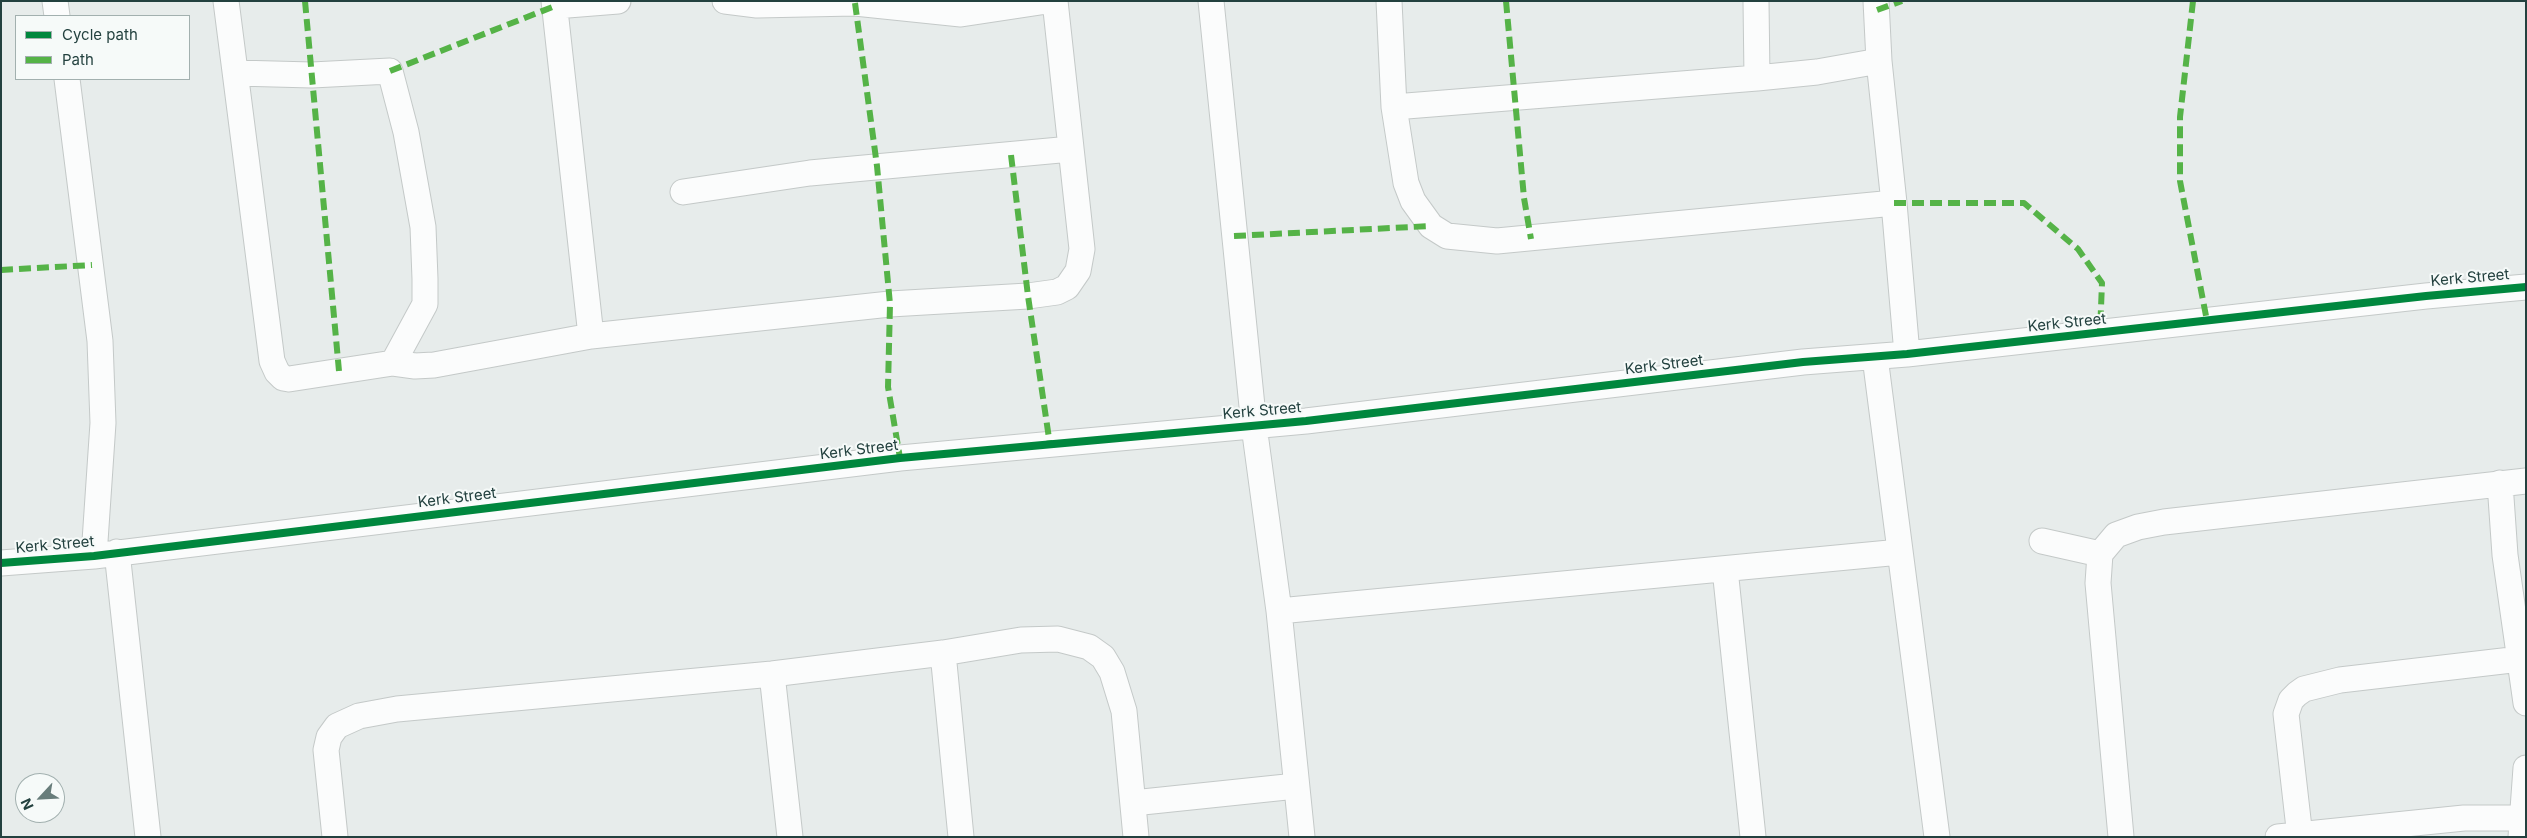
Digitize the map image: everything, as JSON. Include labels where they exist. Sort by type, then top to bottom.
[{"type":"street","points":[[54,1],[57,15]]},
{"type":"street","points":[[226,1],[272,361],[277,372],[283,378],[297,378],[393,363],[415,366],[434,365],[591,336],[890,304],[1028,296],[1057,292],[1068,287],[1078,271],[1082,248],[1056,1]]},
{"type":"street","points":[[591,336],[554,4],[618,1]]},
{"type":"street","points":[[725,1],[757,5],[855,2],[961,14],[1047,1]]},
{"type":"street","points":[[1211,1],[1254,426],[1279,611],[1302,837]]},
{"type":"street","points":[[1389,1],[1394,107],[1402,169],[1413,201],[1431,226],[1447,236],[1467,240],[1514,240],[1894,203]]},
{"type":"street","points":[[1756,1],[1757,78]]},
{"type":"street","points":[[1876,1],[1878,61],[1894,203],[1907,354]]},
{"type":"street","points":[[1394,107],[1757,78],[1817,72],[1878,61]]},
{"type":"street","points":[[236,73],[312,75],[390,71],[406,132],[423,227],[426,279],[424,304],[393,363]]},
{"type":"street","points":[[67,80],[100,341],[105,554],[148,837]]},
{"type":"street","points":[[683,192],[810,173],[1071,149]]},
{"type":"street","name":"Kerk Street","points":[[1,563],[105,554],[900,458],[1254,426],[1803,362],[1907,354],[2426,296],[2526,287]]},
{"type":"street","points":[[1875,357],[1936,837]]},
{"type":"street","points":[[2120,837],[2098,584],[2100,554],[2116,535],[2138,527],[2526,481]]},
{"type":"street","points":[[2500,483],[2505,555],[2526,703]]},
{"type":"street","points":[[2042,541],[2100,554]]},
{"type":"street","points":[[1279,611],[1900,552]]},
{"type":"street","points":[[1724,569],[1753,837]]},
{"type":"street","points":[[335,837],[326,750],[329,738],[337,726],[349,720],[397,709],[772,674],[943,653],[1021,640],[1058,639],[1089,647],[1104,657],[1112,672],[1124,710],[1136,837]]},
{"type":"street","points":[[943,653],[961,837]]},
{"type":"street","points":[[2520,659],[2340,680],[2304,689],[2297,694],[2291,700],[2286,714],[2293,836],[2464,818],[2522,824],[2526,768]]},
{"type":"street","points":[[772,674],[790,837]]},
{"type":"street","points":[[1133,803],[1296,786]]},
{"type":"marked path","points":[[305,1],[339,371]]},
{"type":"marked path","points":[[1506,1],[1524,198],[1531,239]]},
{"type":"marked path","points":[[1877,10],[1902,1]]},
{"type":"marked path","points":[[2193,1],[2180,117],[2180,181],[2207,321]]},
{"type":"marked path","points":[[855,3],[877,166],[890,304],[888,387],[900,458]]},
{"type":"marked path","points":[[390,71],[555,6]]},
{"type":"marked path","points":[[1011,155],[1028,296],[1050,445]]},
{"type":"marked path","points":[[1894,203],[2024,203],[2078,249],[2102,283],[2100,333]]},
{"type":"marked path","points":[[1234,236],[1431,226]]},
{"type":"marked path","points":[[1,270],[92,265]]},
{"type":"cycle path","points":[[1,563],[94,556],[900,458],[1306,421],[1803,362],[1907,354],[2426,296],[2526,287]]}]
